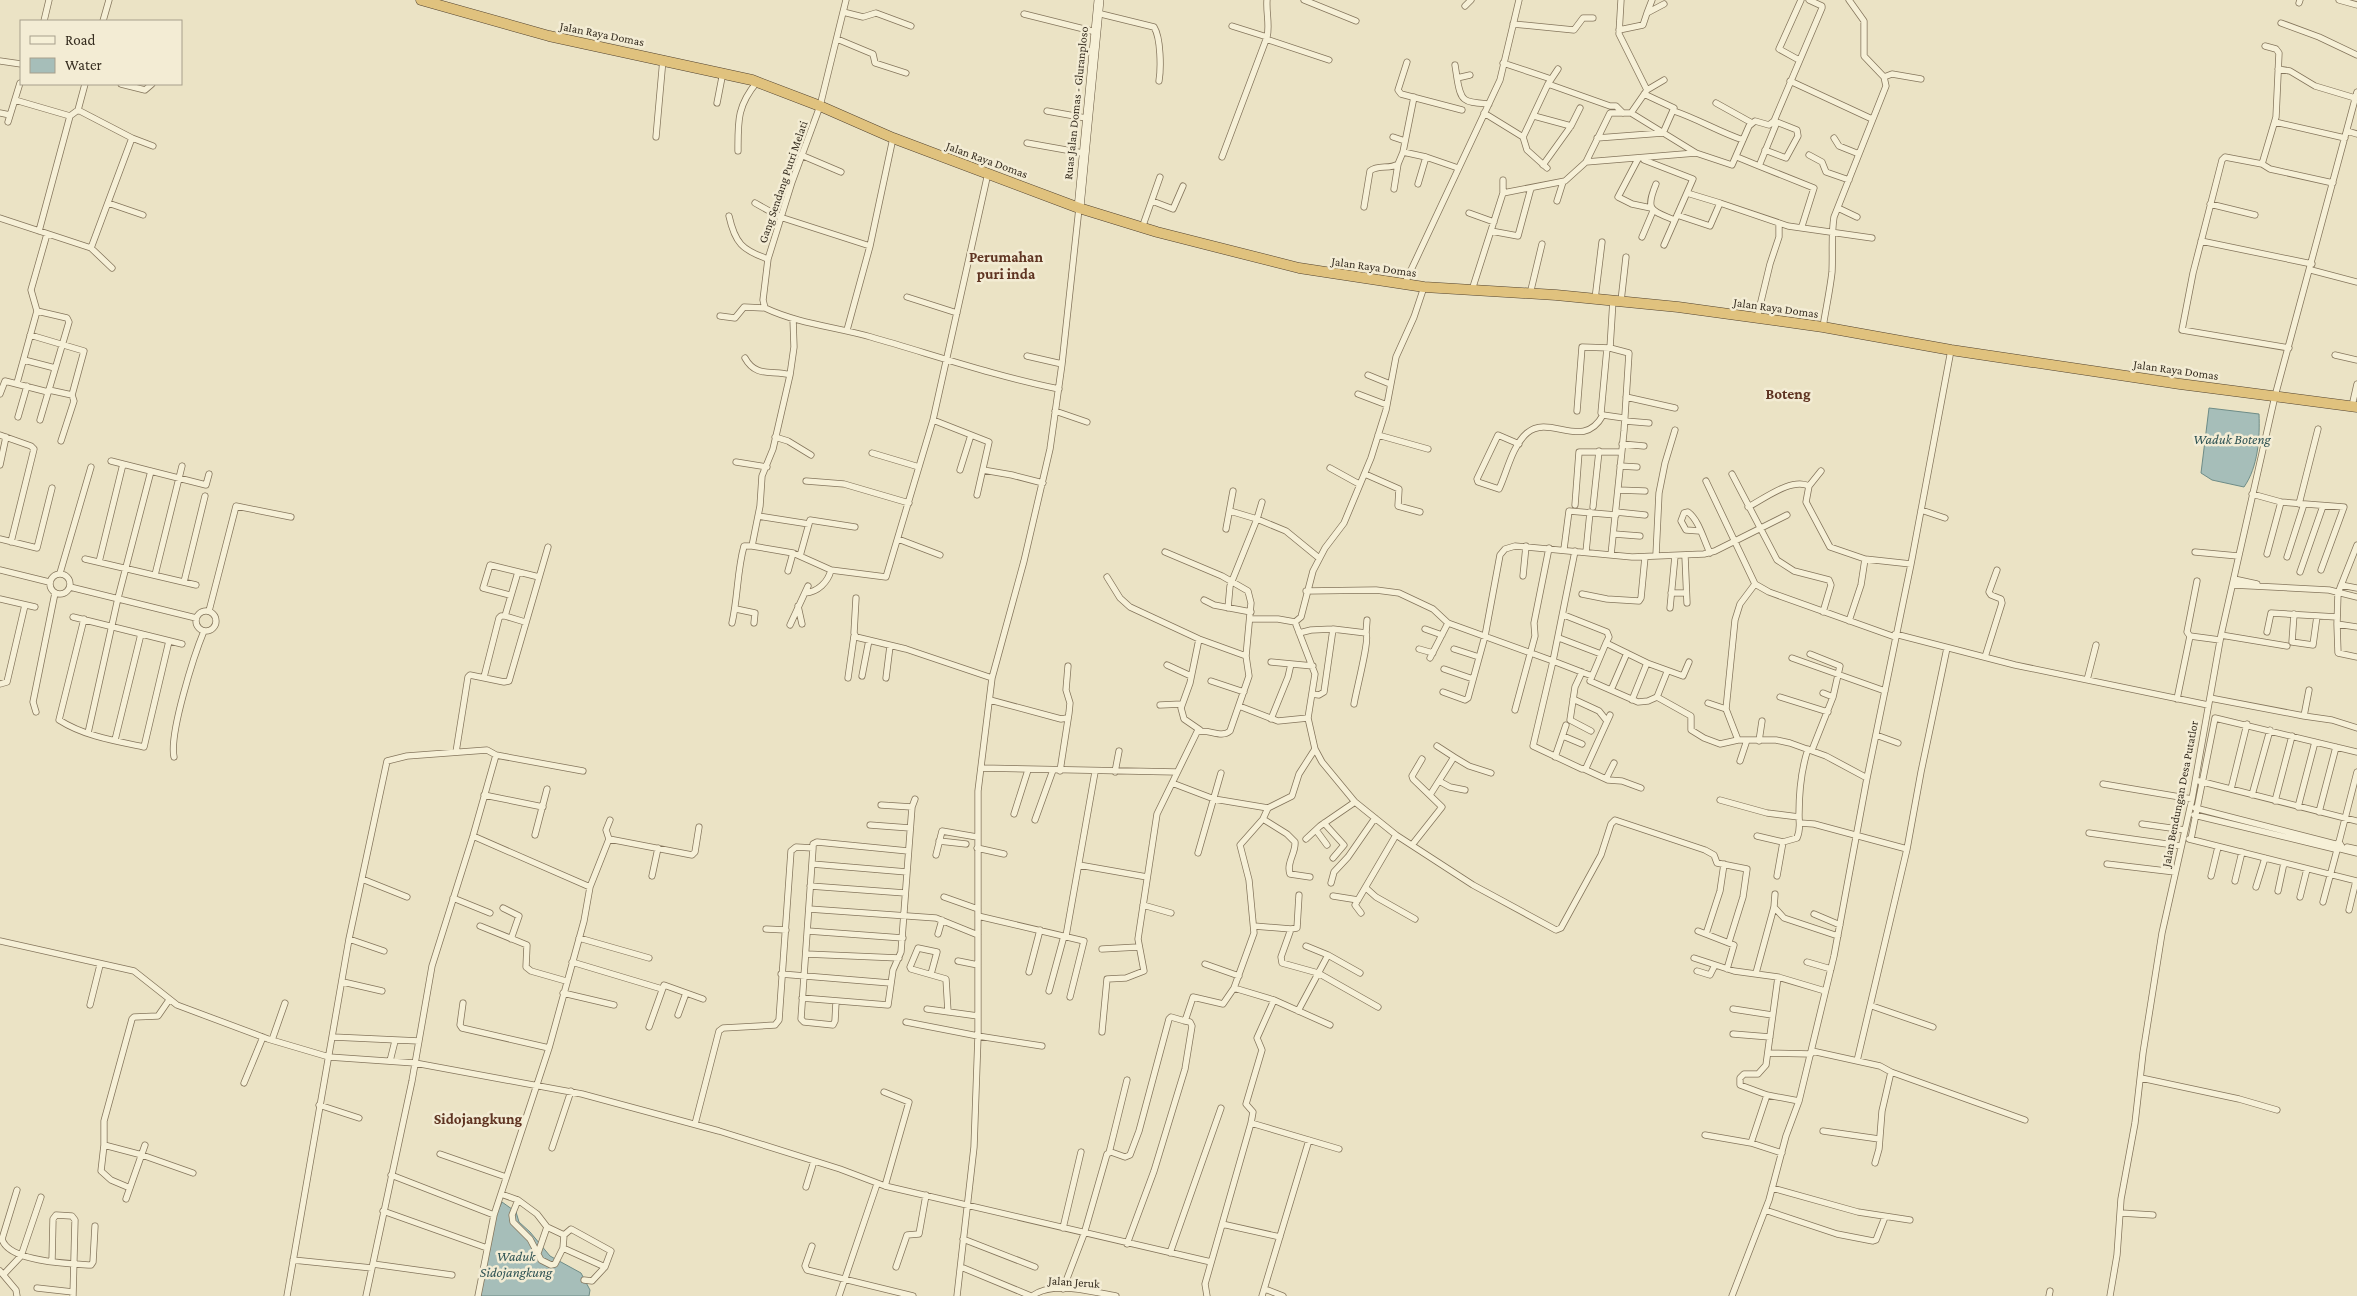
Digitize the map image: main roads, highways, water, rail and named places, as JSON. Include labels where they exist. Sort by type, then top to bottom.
[{"type":"highway","name":"Jalan Raya Domas","points":[[421,0],[456,5],[549,36],[723,72],[757,82],[820,106],[893,138],[1079,208],[1142,228],[1299,268],[1404,285],[1617,301],[1757,318],[1823,327],[1950,350],[2180,384],[2355,407]]},
{"type":"main road","name":"Ruas Jalan Domas - Gluranploso","points":[[1079,208],[1086,118],[1099,0]]},
{"type":"water","name":"Waduk Boteng","points":[[2209,408],[2259,414],[2257,452],[2252,471],[2244,487],[2212,480],[2201,473]]},
{"type":"water","name":"Waduk Sidojangkung","points":[[502,1202],[516,1212],[519,1222],[550,1256],[581,1273],[590,1290],[589,1296],[479,1296],[492,1224]]},
{"type":"district","name":"Perumahan puri inda","points":[[1006,266]]},
{"type":"district","name":"Boteng","points":[[1788,394]]},
{"type":"district","name":"Sidojangkung","points":[[478,1119]]}]
